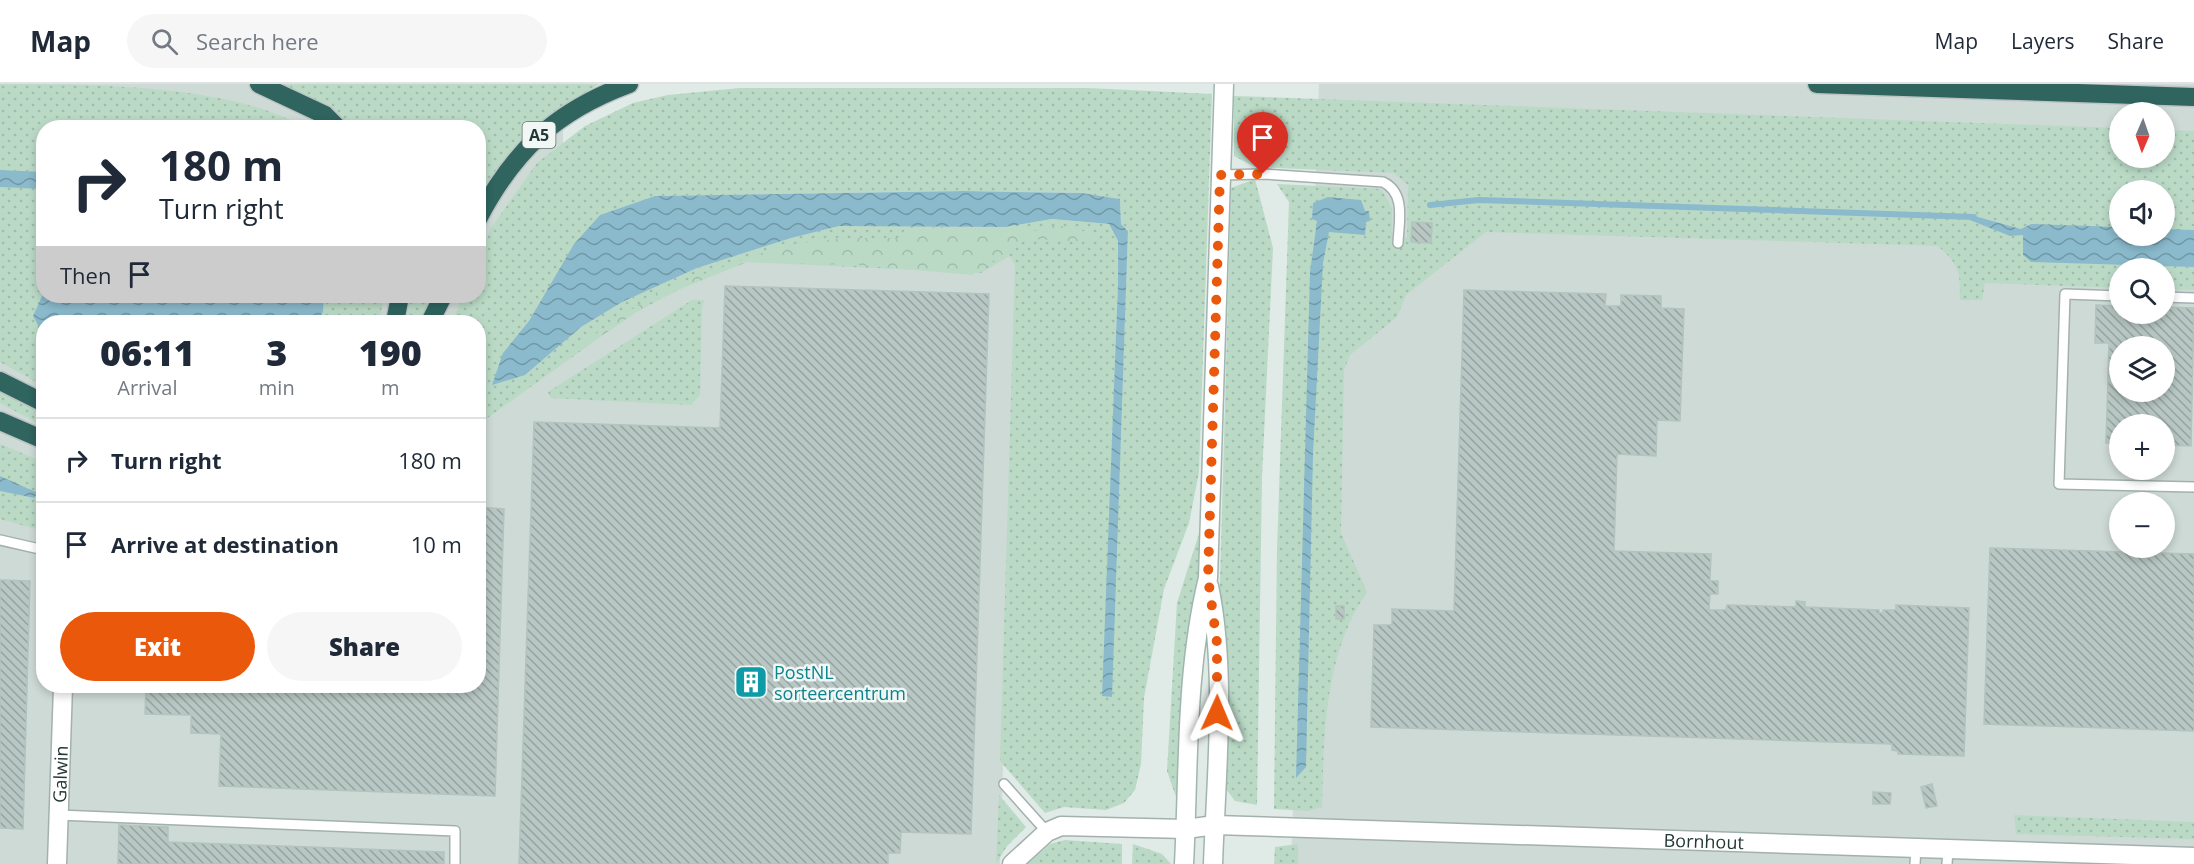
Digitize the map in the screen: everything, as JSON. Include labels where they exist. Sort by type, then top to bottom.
[{"type":"highway","points":[[259,84],[325,115],[330,120]]},
{"type":"highway","name":"A5","points":[[486,204],[516,158],[548,127],[580,105],[629,84]]},
{"type":"highway","points":[[1817,84],[2194,97]]},
{"type":"highway","points":[[0,381],[36,399]]},
{"type":"highway","points":[[0,421],[36,437]]},
{"type":"street","points":[[1213,864],[1217,643],[1208,578],[1224,84]]},
{"type":"street","points":[[1184,864],[1193,648],[1208,578]]},
{"type":"street","name":"Galwin","points":[[57,864],[63,693]]},
{"type":"street","name":"Bornhout","points":[[1047,832],[1067,826],[1186,829],[1215,825],[1916,856],[2194,857]]},
{"type":"street","points":[[1012,863],[1047,832]]},
{"type":"lane","points":[[1220,175],[1263,174],[1383,182],[1394,187],[1399,198],[1398,243]]},
{"type":"lane","points":[[2109,296],[2065,294],[2059,484],[2194,487]]},
{"type":"lane","points":[[2175,297],[2194,298]]},
{"type":"lane","points":[[0,540],[36,548]]},
{"type":"lane","points":[[1004,784],[1047,832]]},
{"type":"lane","points":[[58,815],[455,831],[455,864]]},
{"type":"shaded area","points":[[0,84],[563,84],[563,187],[1020,232],[1000,864],[0,864]]},
{"type":"shaded area","points":[[1319,84],[2194,84],[2194,864],[1291,864]]},
{"type":"green space","points":[[0,84],[115,86],[198,94],[238,102],[288,120],[36,120],[36,303],[383,303],[380,315],[36,315],[36,382],[0,362]]},
{"type":"green space","points":[[281,84],[599,84],[545,120],[503,163],[486,188],[486,120],[343,120],[323,103]]},
{"type":"green space","points":[[740,88],[1088,88],[1212,94],[1199,472],[1189,523],[1164,589],[1144,698],[1141,764],[1135,790],[1124,803],[1106,810],[1064,807],[1045,813],[1000,761],[1015,266],[1010,256],[981,273],[747,262],[695,281],[631,315],[486,419],[486,315],[455,315],[460,303],[486,303],[486,240],[491,228],[537,163],[585,126],[633,103],[668,95]],"holes":[[[964,191],[1082,193],[1120,199],[1121,224],[1128,231],[1111,697],[1103,695],[1118,241],[1109,224],[1052,219],[1005,227],[839,226],[791,238],[697,268],[622,302],[581,327],[525,375],[503,353],[529,321],[574,244],[600,215],[655,196]]]},
{"type":"green space","points":[[1234,96],[2109,128],[2109,168],[2175,168],[2175,130],[2194,131],[2194,230],[2175,229],[2175,180],[2109,180],[2109,227],[2021,229],[1972,215],[2023,235],[2023,255],[2109,261],[2109,288],[1985,283],[1982,300],[1960,300],[1960,282],[1955,264],[1938,246],[1486,232],[1406,295],[1397,317],[1350,355],[1344,370],[1341,533],[1367,592],[1353,616],[1334,668],[1326,723],[1322,807],[1308,811],[1274,809],[1277,549],[1289,202],[1277,184],[1381,189],[1392,208],[1392,239],[1407,237],[1408,185],[1394,173],[1255,167],[1234,156]]},
{"type":"green space","points":[[1255,179],[1273,248],[1262,476],[1257,805],[1235,801],[1217,777],[1216,725],[1231,188]]},
{"type":"green space","points":[[907,224],[976,230],[1014,227],[1038,231],[1056,225],[1101,235],[1095,242],[1027,239],[972,275],[858,265],[747,262],[656,299],[563,362],[584,342],[658,291],[785,245],[843,238],[901,238]]},
{"type":"green space","points":[[2175,266],[2194,267],[2194,290],[2175,289]]},
{"type":"green space","points":[[692,300],[704,300],[700,395],[691,405],[551,398],[548,392]]},
{"type":"green space","points":[[409,303],[432,303],[427,315],[408,315]]},
{"type":"green space","points":[[0,389],[36,409],[36,422],[0,403]]},
{"type":"green space","points":[[0,444],[36,459],[36,493],[0,476]]},
{"type":"green space","points":[[0,491],[33,498],[36,496],[36,529],[0,519]]},
{"type":"green space","points":[[1202,524],[1207,529],[1186,656],[1182,772],[1176,797],[1167,771],[1177,603]]},
{"type":"green space","points":[[999,795],[1026,827],[1007,846],[996,864]]},
{"type":"green space","points":[[2014,815],[2194,822],[2194,839],[2016,834]]},
{"type":"green space","points":[[1065,840],[1122,844],[1122,864],[1027,864],[1050,844]]},
{"type":"green space","points":[[1133,844],[1162,854],[1171,864],[1132,864]]},
{"type":"green space","points":[[1298,844],[1298,864],[1274,864],[1275,847]]},
{"type":"water","points":[[0,170],[36,172],[36,189],[0,187]]},
{"type":"water","points":[[964,191],[1082,193],[1120,199],[1121,224],[1128,231],[1112,697],[1102,696],[1118,283],[1118,241],[1109,224],[1052,219],[1005,227],[839,226],[791,238],[697,268],[622,302],[581,327],[525,375],[492,385],[503,353],[529,321],[574,244],[600,215],[655,196]]},
{"type":"water","points":[[1328,197],[1361,200],[1365,211],[1369,211],[1370,221],[1366,222],[1365,235],[1329,232],[1323,263],[1313,454],[1306,767],[1296,778],[1310,272],[1317,221],[1312,219],[1313,203]]},
{"type":"water","points":[[1971,215],[2021,229],[2031,224],[2109,227],[2109,246],[2175,246],[2175,229],[2194,230],[2194,267],[2175,266],[2175,258],[2109,258],[2109,264],[2031,262],[2023,255],[2023,235],[2010,236],[1970,220]]},
{"type":"water","points":[[39,303],[324,303],[321,315],[36,315],[36,321],[33,316]]},
{"type":"water","points":[[0,476],[36,492],[36,496],[34,498],[0,491]]},
{"type":"building","points":[[1412,222],[1432,223],[1431,243],[1411,242]]},
{"type":"building","name":"PostNL sorteercentrum","points":[[725,286],[989,294],[971,834],[901,832],[900,853],[888,853],[888,864],[519,864],[534,422],[720,428]]},
{"type":"building","points":[[1464,290],[1606,294],[1605,306],[1621,306],[1621,295],[1661,296],[1661,308],[1684,309],[1680,421],[1657,420],[1656,456],[1617,454],[1614,551],[1711,554],[1710,581],[1718,581],[1718,594],[1710,594],[1709,610],[1726,610],[1727,605],[1796,607],[1796,601],[1805,602],[1805,607],[1879,610],[1879,613],[1883,613],[1883,610],[1896,610],[1896,605],[1969,608],[1964,756],[1898,754],[1898,751],[1892,750],[1892,744],[1371,727],[1374,625],[1392,625],[1392,609],[1454,611]]},
{"type":"building","points":[[2096,305],[2109,306],[2109,324],[2175,324],[2175,307],[2194,308],[2191,446],[2175,445],[2175,414],[2109,414],[2109,443],[2106,443],[2109,343],[2095,343]]},
{"type":"building","points":[[486,508],[504,509],[495,796],[219,786],[221,734],[191,733],[191,715],[145,714],[146,693],[486,693]]},
{"type":"building","points":[[1990,548],[2109,552],[2109,558],[2175,558],[2175,553],[2194,554],[2194,731],[1984,724]]},
{"type":"building","points":[[0,580],[30,581],[23,829],[0,828]]},
{"type":"building","points":[[1336,606],[1344,606],[1344,619],[1336,619]]},
{"type":"building","points":[[1932,784],[1937,806],[1926,808],[1921,787]]},
{"type":"building","points":[[1873,792],[1891,793],[1890,804],[1873,804]]},
{"type":"building","points":[[119,825],[168,827],[168,842],[444,852],[444,864],[118,864]]},
{"type":"waterway","points":[[1430,205],[1479,200],[1974,217]]},
{"type":"place","name":"PostNL sorteercentrum","points":[[751,682]]},
{"type":"route","points":[[1217,713],[1217,643],[1208,578],[1220,175],[1263,174]]}]
